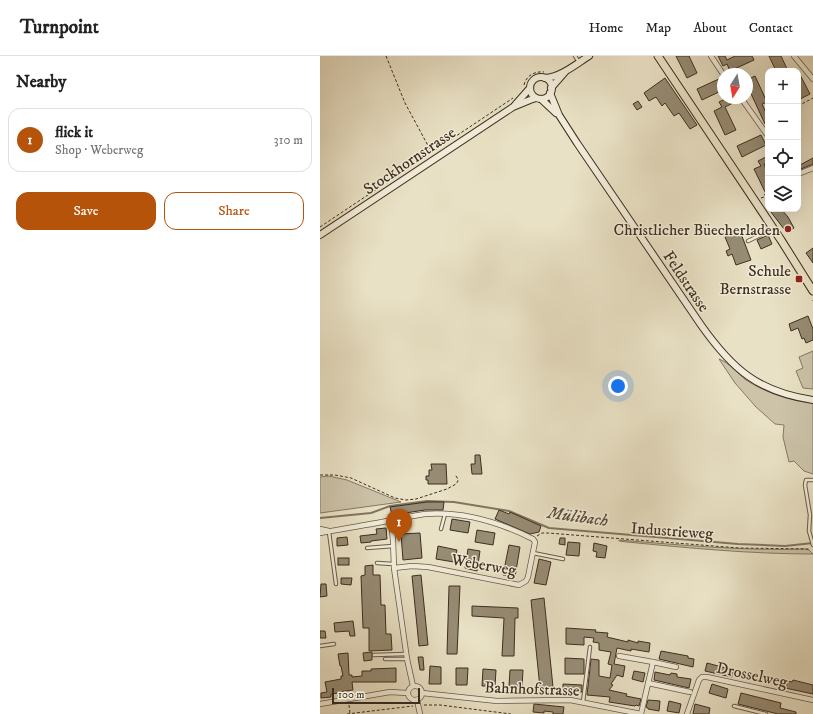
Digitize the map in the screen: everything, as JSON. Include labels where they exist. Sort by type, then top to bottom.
[{"type":"main road","points":[[566,71],[546,98],[538,99],[531,94],[527,87],[535,79],[545,75],[552,77],[566,71],[589,56]]},
{"type":"main road","points":[[658,56],[774,229],[813,291]]},
{"type":"main road","points":[[545,75],[550,82],[551,90]]},
{"type":"main road","name":"Stockhornstrasse","points":[[513,107],[527,87]]},
{"type":"main road","name":"Feldstrasse","points":[[551,90],[551,99],[559,115],[701,325],[725,357],[741,371],[761,384],[786,394],[813,400]]},
{"type":"main road","name":"Stockhornstrasse","points":[[320,235],[433,155],[513,107],[530,100],[538,99]]},
{"type":"main road","name":"Feldstrasse","points":[[538,99],[559,115]]},
{"type":"street","points":[[711,56],[719,68]]},
{"type":"street","points":[[794,56],[813,79]]},
{"type":"street","points":[[745,104],[765,132]]},
{"type":"street","points":[[801,173],[813,168]]},
{"type":"street","points":[[320,533],[391,519],[426,514],[445,514],[486,519],[533,538]]},
{"type":"street","points":[[391,519],[394,566],[407,656],[413,686]]},
{"type":"street","points":[[320,529],[329,531]]},
{"type":"street","name":"Weberweg","points":[[394,566],[428,567],[519,584],[526,581],[528,577],[535,542],[533,538]]},
{"type":"street","points":[[619,656],[676,667]]},
{"type":"street","points":[[641,714],[653,662]]},
{"type":"street","name":"Drosselweg","points":[[687,714],[698,680],[702,677],[813,700]]},
{"type":"street","points":[[648,683],[690,692]]},
{"type":"street","points":[[407,693],[409,688],[413,686],[419,687],[422,693],[421,697],[417,700]]},
{"type":"street","points":[[320,704],[390,692],[407,693]]},
{"type":"street","points":[[407,693],[410,699],[417,700]]},
{"type":"street","name":"Bahnhofstrasse","points":[[422,693],[497,701],[560,699],[583,702],[641,714]]},
{"type":"street","points":[[417,700],[420,714]]},
{"type":"lane","points":[[574,56],[579,63]]},
{"type":"lane","points":[[748,241],[774,229]]},
{"type":"lane","points":[[813,480],[806,480],[805,485],[810,515],[809,530],[813,545]]},
{"type":"lane","points":[[441,529],[445,514]]},
{"type":"lane","points":[[329,531],[336,584]]},
{"type":"lane","points":[[367,548],[393,546]]},
{"type":"lane","points":[[533,554],[563,559]]},
{"type":"lane","points":[[377,564],[394,566]]},
{"type":"lane","points":[[320,646],[334,644]]},
{"type":"lane","points":[[583,702],[590,647]]},
{"type":"lane","points":[[374,655],[407,656]]},
{"type":"lane","points":[[385,660],[407,656]]},
{"type":"lane","points":[[734,706],[766,714]]},
{"type":"path","points":[[386,56],[405,103],[433,155]]},
{"type":"path","points":[[527,87],[526,79],[530,75],[538,72],[545,75]]},
{"type":"path","points":[[320,227],[433,155],[514,97]]},
{"type":"path","points":[[801,104],[813,98]]},
{"type":"path","points":[[755,201],[764,197],[765,194]]},
{"type":"path","points":[[320,475],[335,474],[351,478],[395,498],[406,500],[416,499],[447,489],[456,484],[458,481],[454,475]]},
{"type":"path","name":"Industrieweg","points":[[533,538],[542,533],[548,533],[738,548],[813,549]]},
{"type":"path","points":[[348,699],[350,714]]},
{"type":"path","points":[[347,714],[435,704],[510,714]]},
{"type":"shaded area","points":[[813,351],[813,389],[803,388],[796,371],[803,368],[799,357]]},
{"type":"shaded area","points":[[719,359],[730,366],[746,380],[762,389],[787,398],[813,403],[813,474],[804,471],[794,461],[789,462],[783,437],[784,425],[775,424],[756,407],[735,383]]},
{"type":"shaded area","points":[[329,476],[347,480],[401,502],[320,513],[320,477]]},
{"type":"shaded area","points":[[619,540],[689,546],[804,549],[809,550],[813,554],[720,550],[627,542]]},
{"type":"building","points":[[676,56],[689,56],[697,73],[687,78]]},
{"type":"building","points":[[718,56],[725,56],[727,60],[735,56],[752,56],[754,60],[737,68],[729,68],[727,64],[723,66]]},
{"type":"building","points":[[769,56],[781,56],[787,68],[775,68]]},
{"type":"building","points":[[755,76],[765,98],[765,103],[762,104],[765,110],[765,124],[753,98],[753,77]]},
{"type":"building","points":[[801,77],[810,94],[801,98]]},
{"type":"building","points":[[665,78],[697,125],[690,129],[679,113],[674,116],[665,103],[662,106],[656,97],[649,101],[644,93]]},
{"type":"building","points":[[717,80],[717,93],[702,100],[697,89]]},
{"type":"building","points":[[638,101],[642,107],[637,110],[633,104]]},
{"type":"building","points":[[720,104],[731,104],[725,107],[736,130],[725,135],[714,111],[722,107]]},
{"type":"building","points":[[761,135],[765,143],[765,146],[742,157],[737,146]]},
{"type":"building","points":[[765,158],[765,192],[754,169],[761,166],[758,161]]},
{"type":"building","points":[[813,158],[813,164],[801,169],[801,164]]},
{"type":"building","points":[[771,212],[784,212],[788,217],[794,228],[787,233]]},
{"type":"building","points":[[740,231],[751,260],[736,265],[732,254],[728,256],[726,251],[730,249],[725,237]]},
{"type":"building","points":[[768,235],[772,244],[761,249],[757,240]]},
{"type":"building","points":[[813,248],[813,263],[806,253]]},
{"type":"building","points":[[808,316],[813,329],[813,340],[806,343],[804,338],[802,339],[798,328],[791,331],[789,324]]},
{"type":"building","points":[[475,455],[480,455],[482,474],[472,474],[471,464],[475,464]]},
{"type":"building","points":[[431,464],[446,464],[447,484],[428,484],[426,476],[429,476],[429,470],[432,470]]},
{"type":"building","points":[[427,502],[444,502],[443,510],[425,510],[392,515],[390,507]]},
{"type":"building","points":[[499,510],[509,514],[510,512],[541,526],[539,532],[530,534],[495,519]]},
{"type":"building","points":[[452,519],[470,522],[468,533],[450,530]]},
{"type":"building","points":[[386,528],[387,539],[361,543],[360,536],[377,534],[376,529]]},
{"type":"building","points":[[477,530],[495,533],[493,545],[475,542]]},
{"type":"building","points":[[420,533],[422,558],[403,560],[401,534]]},
{"type":"building","points":[[347,537],[348,545],[337,546],[337,538]]},
{"type":"building","points":[[560,538],[565,538],[565,545],[559,544]]},
{"type":"building","points":[[568,542],[580,543],[579,556],[566,555]]},
{"type":"building","points":[[594,543],[607,546],[605,558],[596,557],[597,552],[593,551]]},
{"type":"building","points":[[509,545],[520,547],[515,577],[503,575]]},
{"type":"building","points":[[438,546],[457,550],[454,562],[436,559]]},
{"type":"building","points":[[468,549],[480,551],[477,571],[465,568]]},
{"type":"building","points":[[338,558],[349,558],[349,565],[338,565]]},
{"type":"building","points":[[539,559],[551,562],[546,585],[534,583]]},
{"type":"building","points":[[373,565],[373,575],[380,575],[381,605],[385,605],[386,634],[391,634],[392,650],[369,651],[369,628],[363,628],[361,576],[365,575],[365,566]]},
{"type":"building","points":[[421,575],[428,645],[419,646],[412,576]]},
{"type":"building","points":[[341,578],[352,578],[351,585],[341,584]]},
{"type":"building","points":[[321,584],[326,584],[327,596],[320,597]]},
{"type":"building","points":[[449,586],[460,586],[457,654],[447,654]]},
{"type":"building","points":[[544,598],[553,687],[540,688],[531,600]]},
{"type":"building","points":[[472,606],[518,608],[518,618],[515,618],[514,656],[502,656],[504,618],[472,616]]},
{"type":"building","points":[[353,621],[355,636],[350,636],[349,631],[335,632],[334,623]]},
{"type":"building","points":[[566,628],[596,630],[595,632],[608,633],[607,637],[628,642],[628,640],[638,643],[638,641],[650,643],[649,652],[631,649],[631,651],[617,648],[614,664],[625,666],[623,677],[617,675],[609,690],[641,699],[639,706],[609,702],[610,697],[587,695],[591,659],[599,660],[599,676],[610,678],[612,665],[608,664],[611,652],[599,650],[599,643],[593,642],[594,638],[584,637],[584,645],[566,644]]},
{"type":"building","points":[[320,631],[325,631],[326,638],[320,638]]},
{"type":"building","points":[[661,651],[688,656],[688,658],[694,659],[693,667],[659,659]]},
{"type":"building","points":[[372,652],[372,660],[364,661],[363,653]]},
{"type":"building","points":[[348,653],[349,675],[352,675],[352,677],[362,676],[362,671],[371,671],[371,669],[396,668],[396,682],[352,682],[353,690],[338,692],[339,693],[331,694],[331,697],[321,698],[321,693],[327,692],[325,682],[341,679],[341,676],[343,676],[338,654]]},
{"type":"building","points":[[418,657],[423,657],[424,670],[420,670]]},
{"type":"building","points":[[565,658],[584,659],[584,674],[565,674]]},
{"type":"building","points":[[707,663],[733,670],[732,677],[705,671]]},
{"type":"building","points":[[430,666],[441,667],[441,684],[429,684]]},
{"type":"building","points":[[456,668],[468,668],[467,685],[456,685]]},
{"type":"building","points":[[483,669],[496,670],[495,686],[482,686]]},
{"type":"building","points":[[510,670],[523,670],[522,687],[509,686]]},
{"type":"building","points":[[634,671],[645,673],[643,682],[632,679]]},
{"type":"building","points":[[655,672],[670,675],[671,673],[677,674],[677,677],[691,679],[689,688],[654,680]]},
{"type":"building","points":[[793,680],[813,685],[813,694],[785,688],[787,681],[792,682]]},
{"type":"building","points":[[563,684],[582,685],[582,692],[563,690]]},
{"type":"building","points":[[712,684],[728,689],[726,698],[709,693]]},
{"type":"building","points":[[741,693],[781,703],[780,708],[796,712],[796,714],[778,714],[738,704]]},
{"type":"building","points":[[648,700],[660,701],[659,711],[648,709],[646,707]]},
{"type":"building","points":[[669,701],[681,704],[679,713],[667,711]]},
{"type":"building","points":[[534,704],[564,707],[563,714],[553,714],[553,712],[544,711],[544,713],[533,712]]},
{"type":"building","points":[[695,704],[710,708],[709,714],[693,714]]},
{"type":"waterway","name":"Mülibach","points":[[320,518],[371,513],[390,506],[427,501],[454,502],[509,511],[549,528],[738,544],[785,546],[813,543]]},
{"type":"place","name":"Christlicher Büecherladen","points":[[788,229]]},
{"type":"place","name":"Schule Bernstrasse","points":[[799,279]]},
{"type":"place","name":"flick it","points":[[399,542]]}]
